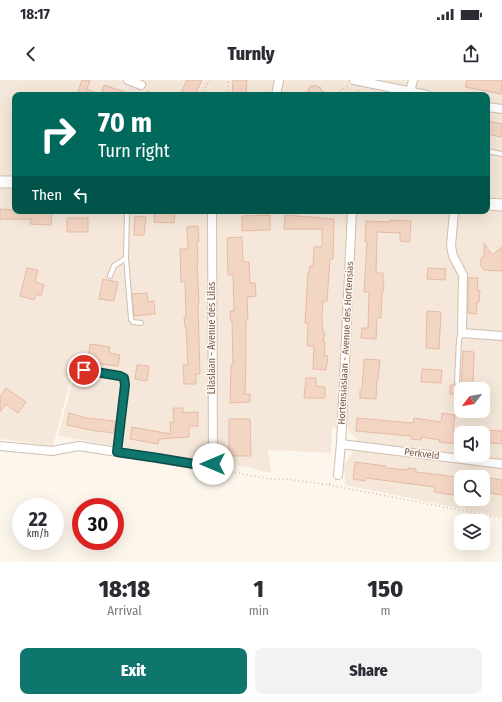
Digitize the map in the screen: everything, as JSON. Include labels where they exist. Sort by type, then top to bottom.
[{"type":"main road","points":[[0,182],[12,182]]},
{"type":"main road","points":[[490,204],[502,205]]},
{"type":"street","points":[[128,80],[141,85]]},
{"type":"street","points":[[277,92],[279,80]]},
{"type":"street","points":[[356,80],[410,92],[413,80]]},
{"type":"street","points":[[490,107],[502,109]]},
{"type":"street","name":"Lilaslaan - Avenue des Lilas","points":[[212,214],[213,464]]},
{"type":"street","name":"Hortensiaslaan - Avenue des Hortensias","points":[[338,475],[341,444],[352,214]]},
{"type":"street","points":[[454,214],[451,246],[453,256],[463,275],[462,333],[502,336]]},
{"type":"street","name":"Perkveld","points":[[341,444],[502,464]]},
{"type":"street","points":[[0,446],[52,451],[79,446],[200,465],[213,464]]},
{"type":"lane","points":[[490,152],[502,154]]},
{"type":"lane","points":[[127,214],[126,258],[131,319],[133,322],[141,323]]},
{"type":"lane","points":[[110,276],[114,266],[126,258]]},
{"type":"lane","points":[[457,382],[459,339],[462,333]]},
{"type":"lane","points":[[84,370],[124,378],[125,385],[117,452]]},
{"type":"path","points":[[203,92],[209,80]]},
{"type":"path","points":[[228,80],[228,92]]},
{"type":"path","points":[[338,92],[356,80]]},
{"type":"path","points":[[213,464],[240,474],[270,479],[286,478],[329,485],[502,518]]},
{"type":"path","points":[[329,485],[338,475]]},
{"type":"shaded area","points":[[0,80],[502,80],[502,517],[345,485],[344,464],[352,454],[358,438],[353,436],[348,428],[332,427],[331,453],[268,450],[271,473],[226,462],[221,456],[206,454],[199,460],[58,436],[74,375],[72,374],[53,446],[0,439]]},
{"type":"building","points":[[82,80],[90,80],[87,89],[94,92],[78,92]]},
{"type":"building","points":[[187,80],[202,80],[196,92],[181,92]]},
{"type":"building","points":[[233,80],[247,80],[246,92],[232,92]]},
{"type":"building","points":[[467,80],[502,80],[501,94],[465,87]]},
{"type":"building","points":[[104,85],[125,92],[102,92]]},
{"type":"building","points":[[314,85],[321,88],[320,90],[324,92],[307,92],[310,86],[313,87]]},
{"type":"building","points":[[490,121],[502,124],[501,137],[490,135]]},
{"type":"building","points":[[0,209],[12,210],[12,214],[52,214],[51,225],[30,224],[31,219],[0,219]]},
{"type":"building","points":[[155,214],[175,214],[174,223],[154,222]]},
{"type":"building","points":[[270,215],[270,230],[242,231],[242,216]]},
{"type":"building","points":[[285,215],[334,219],[333,259],[330,259],[327,301],[323,301],[322,318],[323,333],[325,333],[323,341],[325,342],[324,355],[328,356],[326,370],[313,369],[314,346],[307,346],[308,323],[305,323],[308,273],[310,266],[313,266],[314,247],[322,247],[322,229],[284,229]]},
{"type":"building","points":[[135,216],[146,217],[144,235],[134,235]]},
{"type":"building","points":[[67,218],[88,218],[88,232],[67,232]]},
{"type":"building","points":[[390,220],[411,221],[410,238],[409,242],[400,241],[400,233],[377,232],[376,273],[383,273],[384,283],[382,292],[381,318],[377,318],[376,339],[361,338],[362,328],[368,328],[369,292],[364,292],[367,241],[365,241],[366,221],[390,222]]},
{"type":"building","points":[[198,226],[199,241],[197,241],[197,261],[200,374],[196,374],[196,384],[184,384],[183,365],[188,365],[184,317],[186,317],[185,282],[181,282],[180,249],[188,249],[187,227]]},
{"type":"building","points":[[242,237],[243,262],[249,262],[250,283],[255,283],[256,296],[247,297],[248,320],[246,320],[245,394],[250,394],[250,402],[230,403],[231,365],[233,365],[232,321],[230,311],[234,311],[233,275],[228,275],[227,238]]},
{"type":"building","points":[[484,243],[492,255],[502,247],[502,271],[484,270],[481,266],[481,258],[484,256]]},
{"type":"building","points":[[27,268],[38,270],[35,282],[44,285],[41,296],[36,294],[34,300],[20,296]]},
{"type":"building","points":[[428,268],[446,269],[445,280],[427,279]]},
{"type":"building","points":[[468,278],[478,278],[477,290],[480,290],[476,314],[468,313]]},
{"type":"building","points":[[103,279],[118,282],[114,301],[99,299]]},
{"type":"building","points":[[147,293],[148,302],[154,301],[155,314],[134,316],[132,294]]},
{"type":"building","points":[[427,311],[441,312],[439,349],[426,348]]},
{"type":"building","points":[[90,344],[110,347],[109,353],[120,355],[118,366],[100,364],[99,368],[87,366]]},
{"type":"building","points":[[463,351],[474,352],[473,382],[461,382]]},
{"type":"building","points":[[364,359],[380,360],[376,399],[360,398]]},
{"type":"building","points":[[137,365],[149,366],[147,381],[135,379]]},
{"type":"building","points":[[422,369],[442,370],[441,383],[421,382]]},
{"type":"building","points":[[306,378],[316,378],[316,386],[325,387],[325,398],[304,398]]},
{"type":"building","points":[[450,385],[454,385],[454,394],[450,394]]},
{"type":"building","points":[[6,388],[26,402],[18,413],[6,404],[0,412],[0,397]]},
{"type":"building","points":[[173,408],[183,408],[183,413],[198,412],[198,426],[189,426],[189,437],[159,439],[158,444],[130,439],[132,427],[171,434],[170,422],[174,422]]},
{"type":"building","points":[[69,413],[86,418],[115,421],[114,433],[67,425]]},
{"type":"building","points":[[442,413],[454,415],[454,444],[439,442],[440,440],[422,437],[421,440],[411,439],[411,436],[356,431],[357,418],[413,423],[414,418],[441,422]]},
{"type":"building","points":[[229,419],[250,419],[251,456],[229,456]]},
{"type":"building","points":[[490,430],[502,431],[502,444],[490,443]]},
{"type":"building","points":[[355,462],[386,466],[386,468],[408,470],[408,468],[416,469],[416,472],[454,477],[454,495],[434,492],[435,487],[366,478],[365,481],[353,479]]},
{"type":"building","points":[[490,478],[502,480],[502,495],[490,493]]},
{"type":"route","points":[[84,370],[124,378],[125,385],[117,452],[200,465],[213,464]]}]
